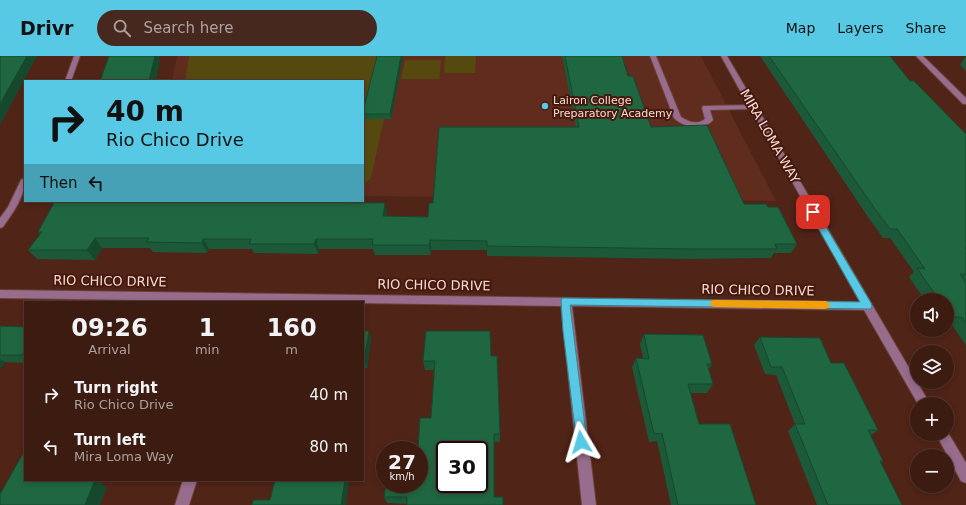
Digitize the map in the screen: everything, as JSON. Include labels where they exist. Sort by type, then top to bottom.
[{"type":"street","points":[[68,80],[77,56]]},
{"type":"street","points":[[653,56],[678,118],[683,122],[697,125],[705,124],[709,120],[706,108],[753,107]]},
{"type":"street","name":"MIRA LOMA WAY","points":[[724,56],[920,397]]},
{"type":"street","points":[[919,56],[966,102]]},
{"type":"street","points":[[0,225],[12,208],[24,182]]},
{"type":"street","name":"RIO CHICO DRIVE","points":[[0,294],[252,299],[566,301],[867,306]]},
{"type":"street","points":[[566,301],[568,331],[589,505]]},
{"type":"street","points":[[946,441],[966,476]]},
{"type":"street","points":[[182,505],[190,481]]},
{"type":"shaded area","name":"Lairon College Preparatory Academy","points":[[177,56],[701,56],[776,201],[364,196],[364,80],[172,80]]},
{"type":"shaded area","points":[[189,56],[398,56],[371,178],[364,184],[364,80],[185,80]]},
{"type":"shaded area","points":[[445,56],[476,56],[475,73],[444,73]]},
{"type":"shaded area","points":[[405,60],[441,60],[439,79],[401,79]]},
{"type":"building","points":[[0,56],[27,56],[0,104]]},
{"type":"building","points":[[109,56],[155,56],[149,80],[100,80]]},
{"type":"building","points":[[377,56],[401,56],[390,114],[364,114],[364,107]]},
{"type":"building","points":[[565,56],[622,56],[628,76],[633,76],[651,127],[707,125],[744,204],[766,204],[768,207],[778,207],[797,244],[775,244],[777,249],[693,249],[487,246],[487,241],[430,240],[429,245],[372,245],[373,239],[316,239],[314,244],[249,244],[251,239],[203,239],[202,243],[146,242],[149,238],[95,238],[87,250],[28,250],[42,232],[38,232],[54,202],[385,203],[383,216],[428,217],[429,203],[433,203],[439,127],[579,127]]},
{"type":"building","points":[[769,56],[890,56],[910,81],[914,81],[966,134],[966,274],[960,274],[966,283],[966,323],[962,317],[954,317],[954,293],[934,293],[917,268],[925,269],[897,229],[890,229]]},
{"type":"building","points":[[0,326],[24,327],[24,352],[22,355],[0,355]]},
{"type":"building","points":[[364,331],[369,331],[364,360]]},
{"type":"building","points":[[426,331],[490,331],[491,356],[497,356],[500,434],[494,434],[494,497],[503,497],[503,505],[407,505],[407,497],[384,497],[385,493],[428,493],[428,441],[419,441],[420,418],[431,418],[435,361],[423,361]]},
{"type":"building","points":[[644,334],[703,335],[712,364],[707,364],[713,384],[688,384],[699,424],[730,424],[756,505],[678,505],[662,433],[654,434],[636,358],[649,359]]},
{"type":"building","points":[[760,337],[820,338],[831,363],[844,363],[878,430],[868,430],[883,461],[880,461],[902,505],[828,505],[795,424],[805,424],[782,367],[771,367]]},
{"type":"building","points":[[24,452],[24,481],[95,481],[85,505],[0,505],[0,494]]},
{"type":"building","points":[[275,481],[345,481],[341,505],[252,505],[253,500],[270,500]]},
{"type":"slow traffic","points":[[715,303],[825,305]]},
{"type":"place","name":"Lairon College Preparatory Academy","points":[[545,106]]},
{"type":"route","points":[[581,442],[566,301],[867,306],[813,212]]}]
